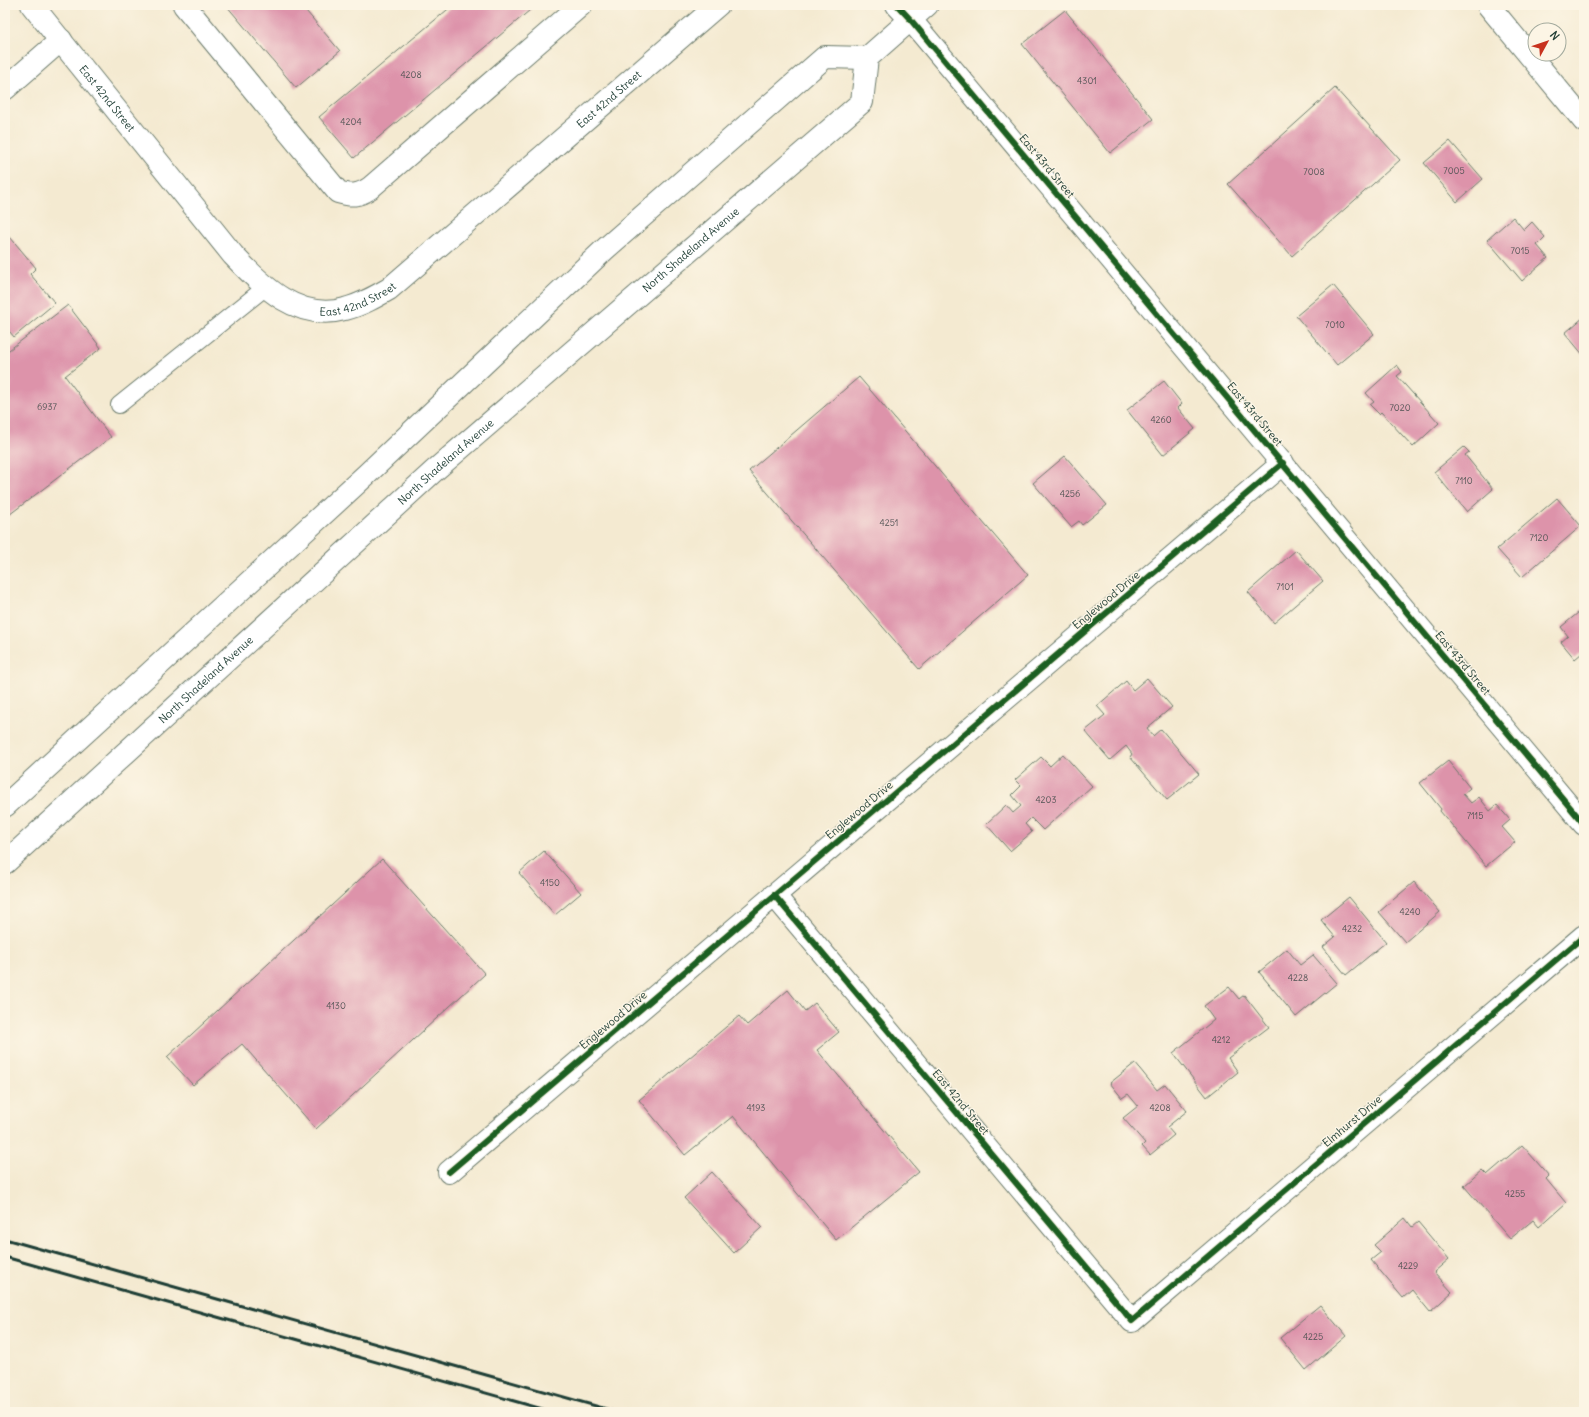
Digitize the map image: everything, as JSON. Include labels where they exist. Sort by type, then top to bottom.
[{"type":"street","name":"East 42nd Street","points":[[32,5],[62,40],[233,255],[252,276],[285,302],[302,308],[324,312],[344,310],[358,305],[390,288],[718,5]]},
{"type":"street","points":[[184,5],[338,192],[349,195],[358,195],[370,188],[581,5]]},
{"type":"street","points":[[5,806],[367,474],[604,250],[691,173],[826,57],[867,58],[903,12],[927,5]]},
{"type":"street","points":[[1488,5],[1584,121]]},
{"type":"street","name":"East 43rd Street","points":[[903,12],[1283,463],[1584,824]]},
{"type":"street","points":[[5,88],[62,40]]},
{"type":"street","name":"North Shadeland Avenue","points":[[5,863],[434,471],[862,102],[867,58]]},
{"type":"street","name":"Englewood Drive","points":[[449,1172],[1283,463]]},
{"type":"street","name":"East 42nd Street","points":[[774,895],[1132,1320]]},
{"type":"street","name":"Elmhurst Drive","points":[[1132,1320],[1584,936]]},
{"type":"lane","points":[[119,405],[266,287]]},
{"type":"building","points":[[226,5],[301,5],[340,51],[296,88]]},
{"type":"building","points":[[453,5],[536,5],[354,158],[319,117]]},
{"type":"building","points":[[1065,10],[1153,119],[1110,153],[1022,44]]},
{"type":"building","points":[[1335,88],[1400,160],[1292,256],[1228,184]]},
{"type":"building","points":[[1450,141],[1483,179],[1457,202],[1424,163]]},
{"type":"building","points":[[1513,217],[1524,230],[1532,222],[1545,237],[1537,245],[1548,258],[1522,281],[1487,240]]},
{"type":"building","points":[[10,237],[36,268],[30,274],[55,303],[14,337],[5,326],[5,241]]},
{"type":"building","points":[[1333,285],[1374,334],[1337,365],[1296,316]]},
{"type":"building","points":[[68,305],[101,348],[65,376],[111,437],[5,518],[5,353]]},
{"type":"building","points":[[1584,317],[1584,356],[1565,333]]},
{"type":"building","points":[[1397,365],[1402,372],[1397,376],[1439,423],[1413,447],[1381,412],[1379,414],[1370,405],[1374,402],[1366,393]]},
{"type":"building","points":[[859,377],[1028,575],[919,669],[749,471]]},
{"type":"building","points":[[1164,381],[1182,404],[1178,408],[1195,429],[1163,455],[1127,410]]},
{"type":"building","points":[[1464,447],[1469,452],[1465,455],[1493,489],[1467,512],[1434,472]]},
{"type":"building","points":[[1065,456],[1107,505],[1082,525],[1079,521],[1071,527],[1033,483]]},
{"type":"building","points":[[1557,498],[1581,526],[1522,577],[1497,549]]},
{"type":"building","points":[[1296,550],[1323,581],[1274,623],[1248,592]]},
{"type":"building","points":[[1584,608],[1584,656],[1582,653],[1575,659],[1561,642],[1568,636],[1561,627]]},
{"type":"building","points":[[1147,678],[1172,707],[1147,728],[1153,736],[1161,729],[1199,774],[1167,800],[1130,757],[1132,754],[1126,746],[1110,760],[1085,731],[1105,715],[1097,706],[1126,681],[1133,690]]},
{"type":"building","points":[[1063,754],[1092,786],[1043,830],[1031,818],[1025,824],[1032,832],[1010,851],[986,824],[1006,805],[1013,813],[1021,806],[1012,795],[1021,786],[1015,780],[1041,757],[1050,766]]},
{"type":"building","points":[[1448,761],[1470,788],[1463,794],[1471,803],[1479,797],[1490,811],[1497,805],[1510,820],[1502,827],[1515,842],[1486,866],[1440,811],[1441,809],[1420,783]]},
{"type":"building","points":[[544,851],[581,893],[555,915],[519,873]]},
{"type":"building","points":[[382,859],[485,974],[316,1129],[242,1044],[193,1085],[167,1057]]},
{"type":"building","points":[[1414,882],[1440,912],[1405,942],[1379,912]]},
{"type":"building","points":[[1349,897],[1386,942],[1346,975],[1323,947],[1335,937],[1321,920]]},
{"type":"building","points":[[1287,949],[1300,965],[1313,955],[1337,983],[1296,1017],[1259,972]]},
{"type":"building","points":[[1229,987],[1239,999],[1244,995],[1269,1027],[1228,1058],[1238,1072],[1207,1097],[1173,1053],[1214,1020],[1204,1006]]},
{"type":"building","points":[[788,990],[805,1011],[815,1003],[839,1032],[817,1050],[919,1172],[836,1240],[733,1116],[685,1155],[639,1100],[739,1016],[747,1025]]},
{"type":"building","points":[[1135,1063],[1157,1090],[1165,1084],[1187,1111],[1167,1127],[1174,1135],[1150,1155],[1142,1146],[1145,1143],[1123,1118],[1138,1106],[1128,1094],[1122,1098],[1110,1083]]},
{"type":"building","points":[[1522,1145],[1549,1176],[1546,1179],[1566,1203],[1539,1227],[1533,1220],[1510,1239],[1464,1186],[1482,1170],[1487,1175]]},
{"type":"building","points":[[712,1172],[762,1227],[734,1253],[684,1198]]},
{"type":"building","points":[[1405,1218],[1412,1227],[1418,1222],[1449,1259],[1434,1272],[1452,1292],[1430,1312],[1412,1290],[1403,1298],[1371,1260],[1381,1252],[1374,1245]]},
{"type":"building","points":[[1320,1305],[1346,1336],[1306,1370],[1280,1338]]},
{"type":"railway","points":[[5,1239],[617,1412]]},
{"type":"railway","points":[[5,1257],[553,1412]]},
{"type":"cycle path","points":[[897,5],[1584,824]]},
{"type":"cycle path","points":[[449,1172],[1283,463]]},
{"type":"cycle path","points":[[774,895],[1132,1321],[1584,936]]}]
